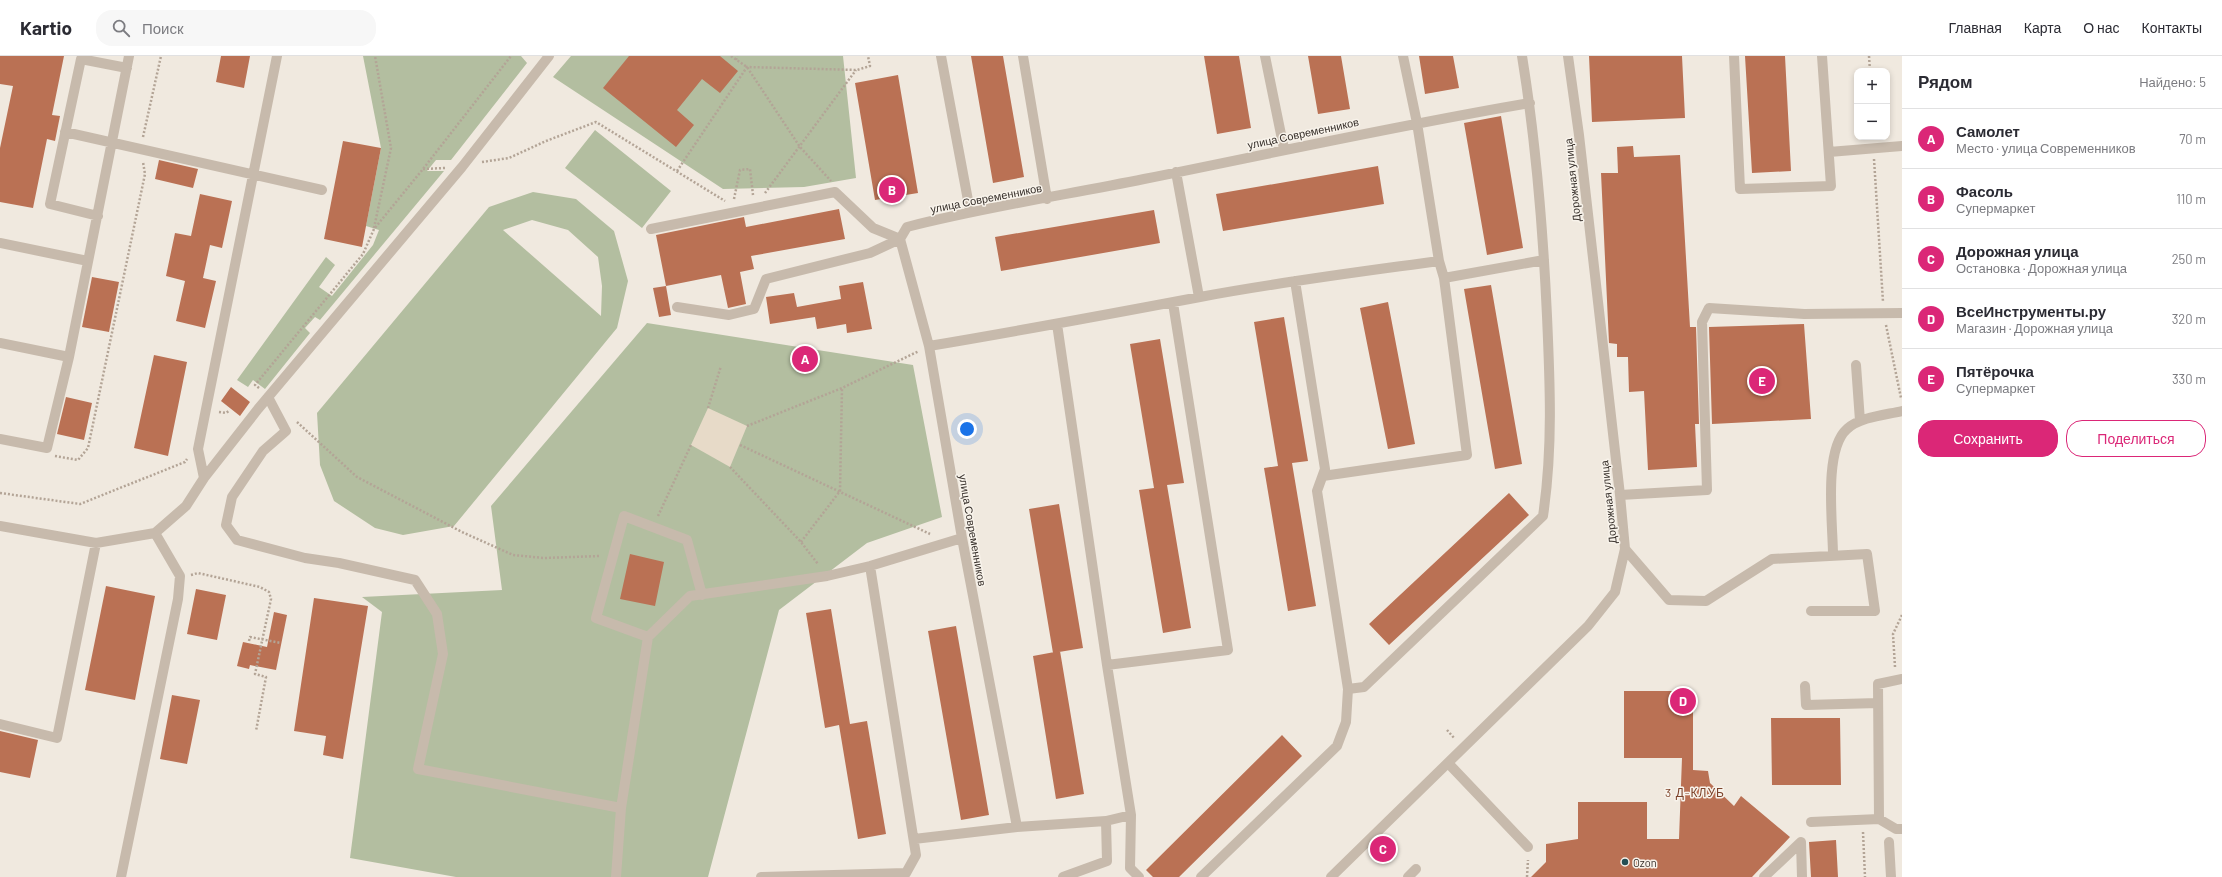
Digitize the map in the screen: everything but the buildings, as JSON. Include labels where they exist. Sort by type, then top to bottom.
[{"type":"street","points":[[0,439],[47,448],[69,357],[129,56]]},
{"type":"street","points":[[204,478],[198,449],[277,56]]},
{"type":"street","points":[[0,526],[96,543],[155,533],[186,506],[204,478],[268,397],[462,167],[549,56]]},
{"type":"street","points":[[941,56],[970,211]]},
{"type":"street","points":[[1023,56],[1047,198]]},
{"type":"street","points":[[1265,56],[1284,149]]},
{"type":"street","points":[[1322,476],[1467,455],[1444,278],[1439,262],[1417,123],[1403,56]]},
{"type":"street","points":[[1348,689],[1364,687],[1543,516],[1549,479],[1551,406],[1544,260],[1530,103],[1522,56]]},
{"type":"street","name":"Дорожная улица","points":[[1331,877],[1588,626],[1615,592],[1625,549],[1579,135],[1568,56]]},
{"type":"street","points":[[1734,56],[1740,189],[1831,186],[1822,56]]},
{"type":"street","points":[[98,216],[50,204],[81,59],[127,68]]},
{"type":"street","name":"улица Современников","points":[[1017,827],[962,538],[929,346],[900,239],[907,228],[970,211],[1047,198],[1284,149],[1530,103]]},
{"type":"street","points":[[65,132],[322,190]]},
{"type":"street","points":[[1829,152],[1902,146]]},
{"type":"street","points":[[1176,172],[1199,297]]},
{"type":"street","points":[[651,229],[737,208],[754,208],[835,192],[872,228],[900,239]]},
{"type":"street","points":[[678,307],[729,315],[754,309],[766,279],[870,253],[900,239]]},
{"type":"street","points":[[0,243],[88,262]]},
{"type":"street","points":[[1444,278],[1544,260]]},
{"type":"street","points":[[929,346],[1295,281],[1439,262]]},
{"type":"street","points":[[1201,877],[1337,746],[1346,722],[1348,689],[1317,491],[1325,469],[1295,281]]},
{"type":"street","points":[[1107,665],[1228,650],[1173,303]]},
{"type":"street","points":[[1620,495],[1707,490],[1702,322],[1709,308],[1804,314],[1902,313]]},
{"type":"street","points":[[1057,324],[1107,665],[1131,815],[1130,868],[1139,877]]},
{"type":"street","points":[[0,343],[69,357]]},
{"type":"street","points":[[1856,365],[1860,421]]},
{"type":"street","points":[[268,397],[286,431],[263,451],[232,497],[226,525],[237,540],[305,558],[339,563],[415,580],[437,614],[443,654],[418,769],[622,808]]},
{"type":"street","points":[[1833,555],[1832,470],[1836,446],[1846,429],[1860,421],[1902,411]]},
{"type":"street","points":[[648,638],[596,618],[624,516],[654,526],[687,540],[702,595]]},
{"type":"street","points":[[121,877],[178,599],[180,576],[155,533]]},
{"type":"street","points":[[616,877],[622,808],[648,638],[690,596],[827,576],[870,566],[962,538]]},
{"type":"street","points":[[0,724],[57,738],[96,543]]},
{"type":"street","points":[[1625,549],[1669,600],[1706,601],[1772,559],[1867,554],[1876,611],[1811,611]]},
{"type":"street","points":[[761,877],[906,873],[916,856],[870,566]]},
{"type":"street","points":[[1879,819],[1878,684],[1899,679]]},
{"type":"street","points":[[1805,686],[1806,706],[1878,703]]},
{"type":"street","points":[[1448,763],[1528,847]]},
{"type":"street","points":[[914,838],[1017,827],[1106,821],[1131,815]]},
{"type":"street","points":[[1811,822],[1879,819],[1896,829],[1902,829]]},
{"type":"street","points":[[1063,877],[1107,861],[1106,821]]},
{"type":"street","points":[[1764,877],[1801,842],[1802,877]]},
{"type":"street","points":[[1889,842],[1891,877]]},
{"type":"street","points":[[1408,877],[1416,869]]},
{"type":"path","points":[[47,454],[78,460],[88,448],[145,174],[141,148],[160,56]]},
{"type":"path","points":[[268,397],[255,385],[363,254],[374,229],[391,148],[375,56]]},
{"type":"path","points":[[374,229],[511,56]]},
{"type":"path","points":[[731,56],[747,67],[800,146],[835,185],[835,192]]},
{"type":"path","points":[[736,60],[737,56]]},
{"type":"path","points":[[747,67],[857,70],[870,66],[868,56]]},
{"type":"path","points":[[1869,56],[1870,68]]},
{"type":"path","points":[[677,172],[747,67]]},
{"type":"path","points":[[754,208],[857,70]]},
{"type":"path","points":[[423,169],[462,167],[509,158],[546,141],[596,122],[737,208],[740,170],[750,168],[754,208]]},
{"type":"path","points":[[1874,148],[1884,313],[1902,403]]},
{"type":"path","points":[[747,426],[842,388],[929,346]]},
{"type":"path","points":[[708,408],[721,366]]},
{"type":"path","points":[[801,542],[840,491],[842,388]]},
{"type":"path","points":[[205,410],[226,413],[230,410]]},
{"type":"path","points":[[293,418],[357,477],[462,532],[513,555],[544,558],[614,555]]},
{"type":"path","points":[[654,526],[691,445]]},
{"type":"path","points":[[740,445],[948,543]]},
{"type":"path","points":[[0,493],[80,504],[185,462],[190,454]]},
{"type":"path","points":[[730,467],[801,542],[827,576]]},
{"type":"path","points":[[180,576],[198,574],[260,587],[269,592],[271,599],[255,674],[266,677],[256,731]]},
{"type":"path","points":[[1899,679],[1893,634],[1902,615]]},
{"type":"path","points":[[249,641],[250,637],[281,643]]},
{"type":"path","points":[[1863,830],[1865,877]]},
{"type":"green space","points":[[363,56],[521,56],[527,63],[451,160],[436,160],[427,171],[444,171],[320,320],[315,317],[305,328],[310,333],[265,389],[253,380],[248,387],[237,380],[326,257],[335,265],[319,287],[332,296],[373,245],[379,230],[366,226],[381,148]]},
{"type":"green space","points":[[571,56],[843,56],[856,178],[804,187],[723,189],[553,77]]},
{"type":"green space","points":[[595,130],[671,191],[642,228],[565,168]]},
{"type":"green space","points":[[533,192],[576,199],[614,231],[628,281],[617,328],[454,526],[403,535],[375,528],[334,501],[320,465],[317,413],[489,207]],"holes":[[[532,220],[568,230],[598,257],[602,286],[601,316],[503,230]]]},
{"type":"green space","points":[[647,323],[913,365],[942,517],[867,543],[779,610],[708,877],[456,877],[350,858],[382,612],[362,597],[502,590],[491,506]]},
{"type":"shaded area","points":[[708,408],[747,426],[730,467],[691,445]]},
{"type":"place","name":"Фасоль","points":[[892,190]]},
{"type":"place","name":"Самолет","points":[[805,359]]},
{"type":"place","name":"Пятёрочка","points":[[1762,381]]},
{"type":"place","name":"ВсеИнструменты.ру","points":[[1683,701]]},
{"type":"place","name":"Дорожная улица","points":[[1383,849]]},
{"type":"place","name":"Ozon","points":[[1625,862]]},
{"type":"district","name":"3 Д-КЛУБ","points":[[1695,792]]}]
